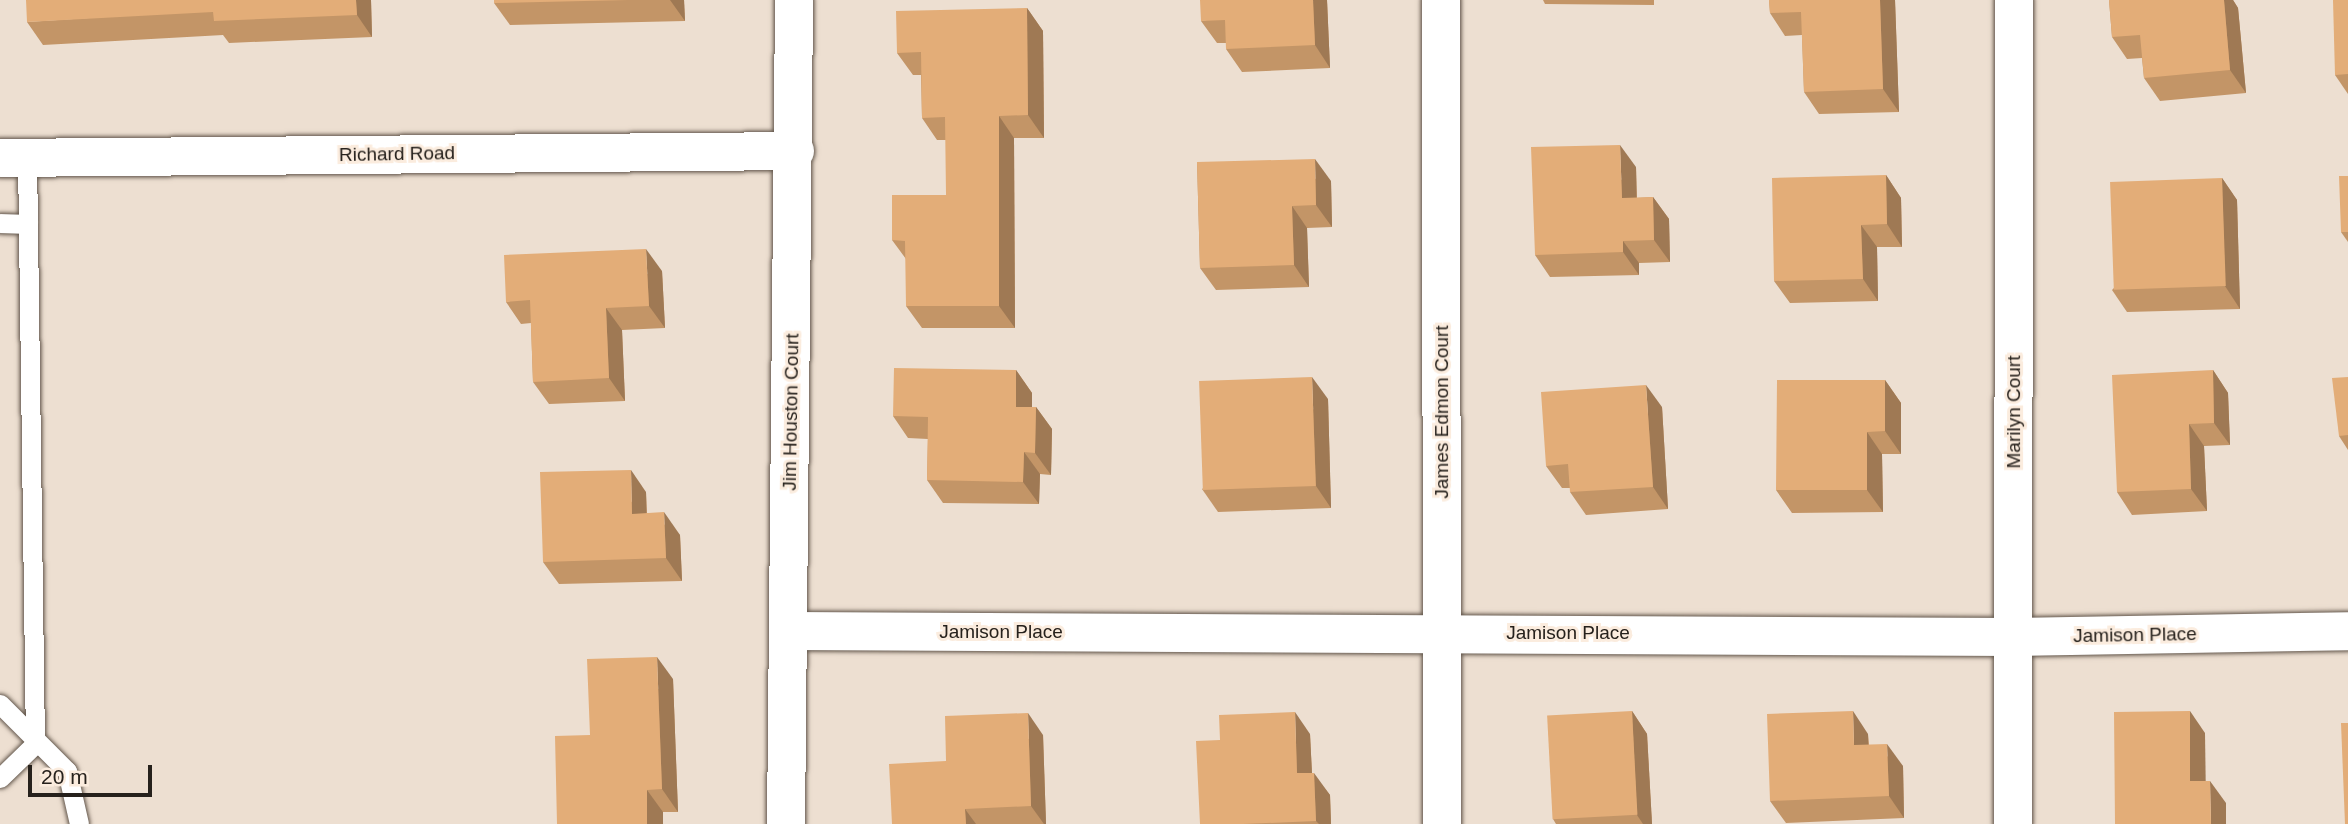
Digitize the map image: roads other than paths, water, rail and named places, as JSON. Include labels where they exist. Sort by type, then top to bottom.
[{"type":"street","name":"Jim Houston Court","points":[[786,824],[795,150],[794,0]]},
{"type":"street","name":"James Edmon Court","points":[[1441,0],[1442,824]]},
{"type":"street","name":"Marilyn Court","points":[[2013,824],[2014,0]]},
{"type":"street","name":"Richard Road","points":[[13,158],[795,150]]},
{"type":"street","name":"Jamison Place","points":[[789,632],[1442,632],[2013,637],[2348,631]]},
{"type":"lane","points":[[0,778],[36,744],[28,224],[13,158]]},
{"type":"lane","points":[[0,223],[28,224]]},
{"type":"lane","points":[[0,705],[36,744],[68,771],[79,824]]}]
